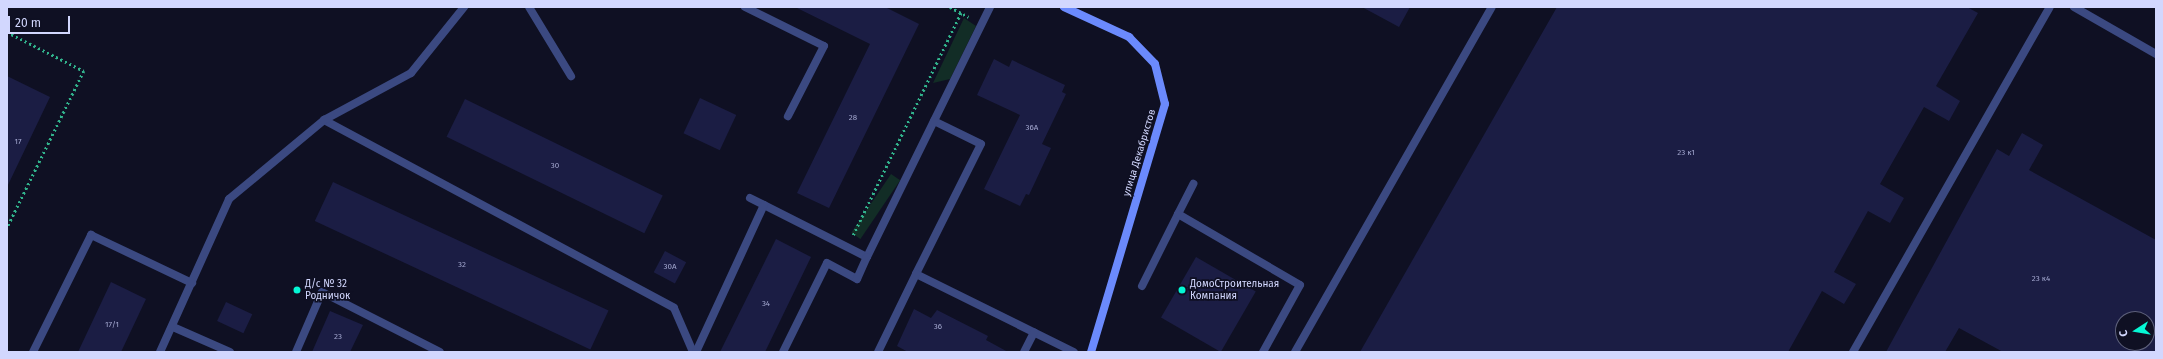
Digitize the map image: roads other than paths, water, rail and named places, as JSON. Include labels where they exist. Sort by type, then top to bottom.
[{"type":"street","name":"улица Декабристов","points":[[1064,7],[1129,37],[1155,64],[1165,104],[1091,352]]},
{"type":"lane","points":[[160,352],[173,327],[229,199],[324,120],[411,73],[464,7]]},
{"type":"lane","points":[[529,7],[571,76]]},
{"type":"lane","points":[[745,7],[824,46],[788,116]]},
{"type":"lane","points":[[783,352],[827,263],[857,279],[990,7]]},
{"type":"lane","points":[[1295,352],[1492,7]]},
{"type":"lane","points":[[1853,352],[2050,7]]},
{"type":"lane","points":[[2074,7],[2156,54]]},
{"type":"lane","points":[[324,120],[674,308],[694,352]]},
{"type":"lane","points":[[878,352],[981,144],[934,121]]},
{"type":"lane","points":[[1142,286],[1193,184]]},
{"type":"lane","points":[[750,198],[868,257]]},
{"type":"lane","points":[[694,352],[764,205]]},
{"type":"lane","points":[[1178,214],[1300,285],[1263,352]]},
{"type":"lane","points":[[33,352],[91,235],[192,283]]},
{"type":"lane","points":[[916,274],[1074,352]]},
{"type":"lane","points":[[296,352],[322,292],[440,352]]},
{"type":"lane","points":[[173,327],[230,352]]},
{"type":"lane","points":[[1024,352],[1034,332]]},
{"type":"place","name":"Д/с № 32 Родничок","points":[[297,290]]},
{"type":"place","name":"ДомоСтроительная Компания","points":[[1182,290]]}]
